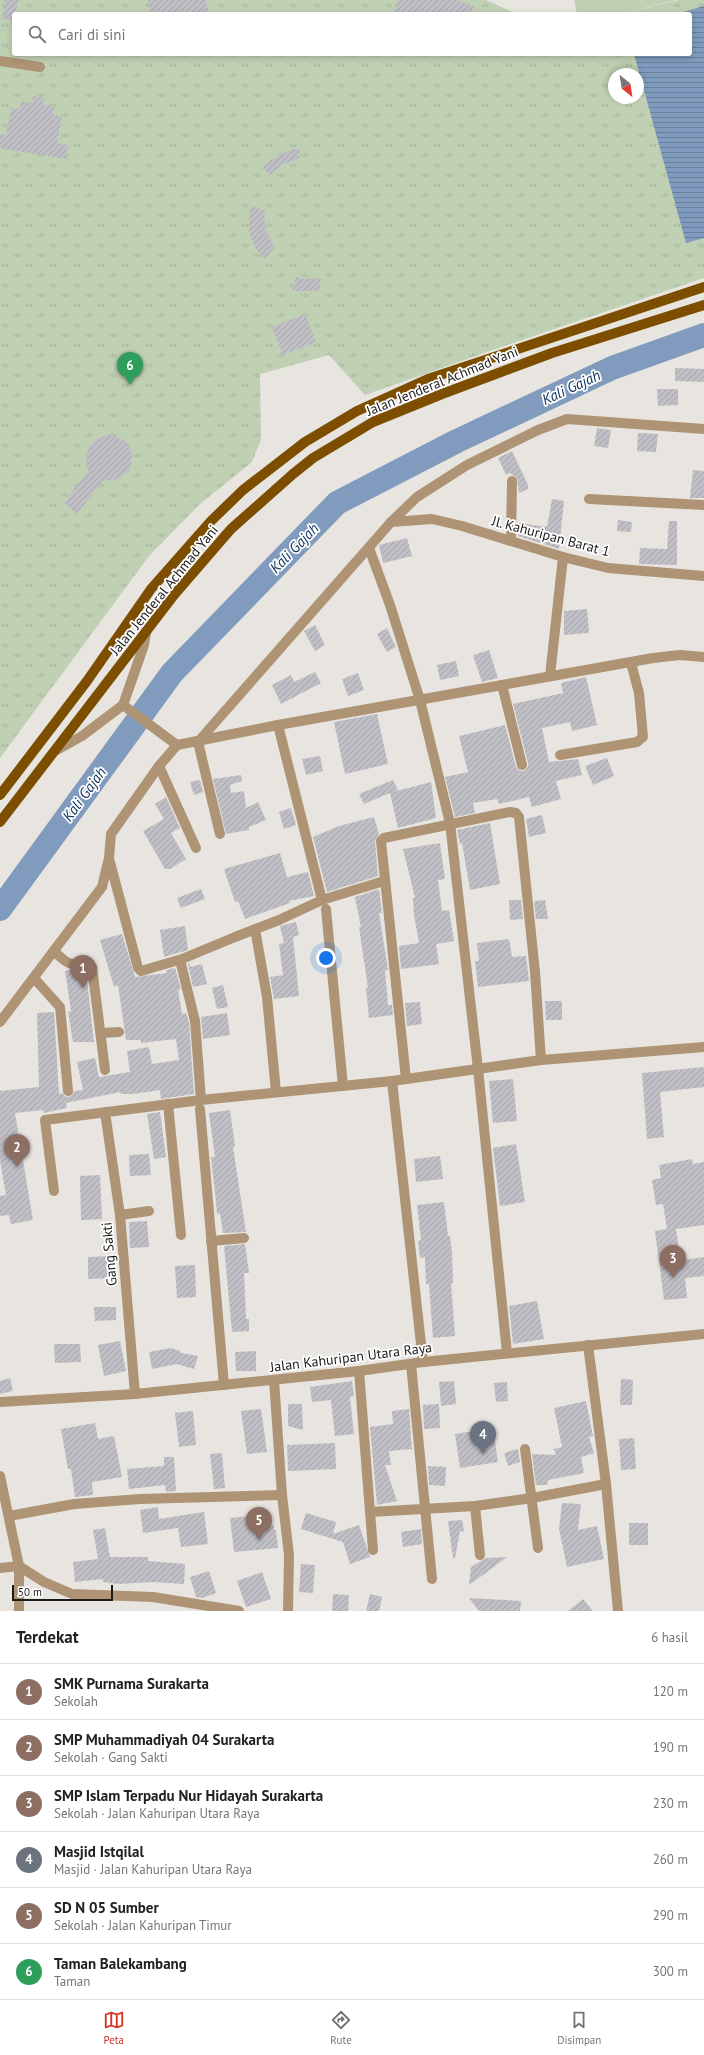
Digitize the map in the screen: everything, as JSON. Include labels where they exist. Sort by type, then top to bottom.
[{"type":"main road","name":"Jalan Jenderal Achmad Yani","points":[[0,795],[87,681],[151,589],[211,520],[243,490],[305,442],[357,411],[428,379],[704,287]]},
{"type":"main road","name":"Jalan Jenderal Achmad Yani","points":[[0,822],[174,595],[232,529],[292,474],[313,458],[373,422],[552,353],[704,305]]},
{"type":"main road","points":[[32,753],[46,763]]},
{"type":"street","points":[[0,61],[40,67]]},
{"type":"street","points":[[198,742],[392,522],[417,497],[467,465],[538,430],[567,419],[704,429]]},
{"type":"street","points":[[511,542],[512,481]]},
{"type":"street","points":[[589,499],[704,505]]},
{"type":"street","name":"Jl. Kahuripan Barat 1","points":[[392,522],[432,519],[462,526],[581,562],[608,568],[704,576]]},
{"type":"street","points":[[369,548],[390,605],[420,700],[450,824],[478,1069],[507,1353]]},
{"type":"street","points":[[550,676],[564,557]]},
{"type":"street","points":[[55,751],[126,708],[144,645],[146,632]]},
{"type":"street","points":[[0,1022],[102,887],[109,858],[111,834],[159,766],[177,745],[278,725],[653,658],[680,655],[704,657]]},
{"type":"street","points":[[560,756],[638,742],[643,737],[635,662]]},
{"type":"street","points":[[502,685],[522,765]]},
{"type":"street","points":[[126,708],[177,745]]},
{"type":"street","points":[[278,725],[324,904],[343,1086]]},
{"type":"street","points":[[198,742],[220,834]]},
{"type":"street","points":[[159,766],[196,848]]},
{"type":"street","points":[[406,1079],[380,845],[384,838],[510,812],[519,817],[541,1060]]},
{"type":"street","points":[[109,858],[138,968],[141,971],[180,960],[255,929],[384,881]]},
{"type":"street","points":[[255,929],[267,997],[276,1092]]},
{"type":"street","points":[[54,951],[70,965],[89,964],[92,967],[105,1070]]},
{"type":"street","points":[[180,960],[195,1021],[200,1104],[224,1385]]},
{"type":"street","points":[[34,978],[60,1007],[68,1091]]},
{"type":"street","points":[[101,1033],[119,1032]]},
{"type":"street","points":[[54,1191],[45,1120],[168,1104],[200,1104],[276,1092],[392,1081],[541,1060],[704,1047]]},
{"type":"street","points":[[392,1081],[423,1362]]},
{"type":"street","points":[[168,1104],[180,1235]]},
{"type":"street","name":"Gang Sakti","points":[[105,1112],[120,1216],[135,1394]]},
{"type":"street","points":[[120,1216],[149,1211]]},
{"type":"street","points":[[211,1241],[244,1238]]},
{"type":"street","name":"Jalan Kahuripan Utara Raya","points":[[0,1402],[135,1394],[359,1371],[423,1362],[507,1353],[704,1334]]},
{"type":"street","points":[[588,1345],[606,1484],[618,1611]]},
{"type":"street","points":[[410,1364],[432,1579]]},
{"type":"street","points":[[359,1371],[373,1550]]},
{"type":"street","points":[[274,1380],[282,1495],[289,1560],[288,1611]]},
{"type":"street","points":[[525,1449],[538,1548]]},
{"type":"street","points":[[0,1476],[19,1566],[18,1611]]},
{"type":"street","points":[[370,1512],[475,1506],[532,1498],[606,1484]]},
{"type":"street","points":[[9,1516],[74,1504],[140,1499],[282,1495]]},
{"type":"street","points":[[475,1506],[480,1555]]},
{"type":"street","points":[[0,1568],[19,1566],[44,1582],[72,1594],[152,1597],[239,1611]]},
{"type":"green space","points":[[0,0],[486,0],[513,12],[12,12],[12,56],[692,56],[692,12],[630,12],[679,0],[704,0],[704,278],[365,395],[329,355],[260,374],[261,440],[252,462],[200,504],[149,556],[0,758]]},
{"type":"green space","points":[[574,0],[676,0],[629,12],[577,12]]},
{"type":"water","points":[[704,6],[704,238],[686,243],[644,90],[644,68],[638,68],[635,56],[692,56],[692,12],[683,12]]},
{"type":"building","points":[[5,0],[18,0],[16,12],[12,12],[12,20],[2,19]]},
{"type":"building","points":[[148,0],[206,0],[209,12],[190,11],[151,12]]},
{"type":"building","points":[[398,0],[456,0],[474,6],[472,12],[394,12]]},
{"type":"building","points":[[33,96],[44,98],[43,105],[54,107],[53,115],[62,116],[57,143],[68,145],[66,159],[0,148],[0,134],[6,135],[11,108],[19,109],[21,101],[32,103]]},
{"type":"building","points":[[299,148],[300,158],[284,164],[270,175],[262,167],[280,154]]},
{"type":"building","points":[[251,206],[266,211],[264,217],[266,231],[275,247],[264,259],[255,247],[249,231],[249,215]]},
{"type":"building","points":[[296,277],[304,279],[321,278],[319,291],[292,291]]},
{"type":"building","points":[[305,314],[316,342],[283,355],[272,327]]},
{"type":"building","points":[[675,368],[704,369],[704,382],[675,381]]},
{"type":"building","points":[[657,389],[678,389],[678,405],[658,406]]},
{"type":"building","points":[[597,428],[611,430],[608,448],[594,446]]},
{"type":"building","points":[[638,433],[658,434],[656,452],[637,451]]},
{"type":"building","points":[[108,435],[115,436],[126,442],[132,453],[129,471],[119,479],[102,481],[77,514],[64,503],[88,471],[86,461],[88,448],[96,439]]},
{"type":"building","points":[[512,451],[528,485],[528,489],[519,493],[517,478],[510,473],[506,475],[498,458]]},
{"type":"building","points":[[693,470],[704,471],[704,498],[690,498]]},
{"type":"building","points":[[552,499],[564,501],[559,549],[518,536],[519,523],[547,527]]},
{"type":"building","points":[[618,520],[632,522],[631,532],[617,531]]},
{"type":"building","points":[[669,521],[677,521],[677,565],[639,564],[640,548],[667,549]]},
{"type":"building","points":[[407,538],[412,556],[383,563],[379,545]]},
{"type":"building","points":[[587,609],[589,633],[564,635],[564,611]]},
{"type":"building","points":[[315,625],[325,645],[315,651],[304,631]]},
{"type":"building","points":[[387,628],[396,647],[387,652],[377,634]]},
{"type":"building","points":[[489,650],[498,678],[482,682],[473,655]]},
{"type":"building","points":[[456,661],[459,676],[440,680],[437,665]]},
{"type":"building","points":[[315,672],[321,683],[281,704],[272,685],[291,675],[294,682]]},
{"type":"building","points":[[358,673],[364,690],[348,696],[342,679]]},
{"type":"building","points":[[586,677],[597,725],[572,731],[570,722],[542,728],[549,762],[578,759],[582,775],[556,781],[561,799],[532,807],[529,797],[499,804],[497,799],[473,803],[475,813],[455,817],[445,777],[468,772],[459,736],[505,725],[516,767],[520,771],[524,771],[528,767],[528,763],[513,704],[563,693],[561,683]]},
{"type":"building","points":[[377,714],[388,764],[345,774],[334,722]]},
{"type":"building","points":[[320,756],[323,771],[306,775],[302,759]]},
{"type":"building","points":[[607,758],[614,776],[593,785],[585,766]]},
{"type":"building","points":[[241,775],[242,781],[230,785],[231,793],[244,791],[246,808],[258,802],[266,820],[249,827],[249,830],[226,834],[213,779]]},
{"type":"building","points":[[200,780],[203,792],[194,795],[190,782]]},
{"type":"building","points":[[393,780],[398,790],[393,792],[431,782],[436,818],[398,828],[390,793],[364,804],[359,794]]},
{"type":"building","points":[[166,797],[180,828],[171,833],[186,859],[170,869],[165,869],[143,831],[164,819],[155,804]]},
{"type":"building","points":[[291,808],[296,825],[284,829],[279,812]]},
{"type":"building","points":[[542,815],[546,833],[529,837],[526,819]]},
{"type":"building","points":[[374,817],[379,834],[375,841],[378,876],[327,892],[313,837],[339,826]]},
{"type":"building","points":[[490,823],[500,884],[470,890],[462,843],[460,844],[457,830]]},
{"type":"building","points":[[440,843],[445,879],[438,880],[442,911],[449,910],[454,941],[436,944],[439,964],[401,969],[399,946],[419,943],[414,915],[413,898],[415,898],[403,849]]},
{"type":"building","points":[[280,853],[287,877],[308,872],[314,896],[289,901],[290,903],[245,919],[238,901],[235,902],[224,869]]},
{"type":"building","points":[[201,889],[205,899],[181,908],[177,898]]},
{"type":"building","points":[[379,889],[382,913],[379,913],[388,970],[385,970],[388,1005],[392,1005],[393,1015],[369,1018],[366,988],[368,988],[359,927],[361,927],[355,897]]},
{"type":"building","points":[[509,900],[521,900],[523,919],[510,920]]},
{"type":"building","points":[[545,900],[548,919],[536,919],[534,901]]},
{"type":"building","points":[[296,922],[299,935],[293,937],[299,996],[274,999],[270,977],[283,975],[279,944],[284,943],[280,926]]},
{"type":"building","points":[[185,926],[188,950],[164,957],[160,930]]},
{"type":"building","points":[[122,934],[135,977],[167,973],[166,970],[175,968],[181,989],[178,990],[182,1014],[186,1013],[189,1022],[194,1094],[161,1099],[160,1090],[133,1094],[121,1094],[120,1092],[66,1103],[67,1108],[44,1113],[43,1110],[15,1113],[33,1220],[11,1224],[9,1215],[0,1216],[0,1196],[6,1195],[0,1160],[0,1091],[39,1087],[37,1013],[54,1012],[59,1094],[62,1093],[66,1097],[71,1096],[74,1091],[83,1090],[77,1062],[95,1058],[99,1077],[130,1072],[127,1051],[149,1047],[152,1064],[179,1060],[176,1039],[141,1043],[141,1040],[126,1040],[118,985],[114,987],[100,940]]},
{"type":"building","points":[[509,939],[512,957],[526,956],[529,981],[478,987],[475,961],[479,961],[477,943]]},
{"type":"building","points":[[190,963],[190,967],[202,964],[207,984],[193,987],[188,964]]},
{"type":"building","points":[[65,971],[86,971],[94,1042],[73,1042],[68,1012],[71,1011]]},
{"type":"building","points":[[223,985],[228,1007],[217,1009],[212,988]]},
{"type":"building","points":[[545,1001],[562,1001],[562,1020],[546,1020]]},
{"type":"building","points":[[420,1002],[422,1024],[407,1026],[405,1003]]},
{"type":"building","points":[[227,1013],[230,1035],[203,1039],[201,1017]]},
{"type":"building","points":[[704,1067],[704,1087],[660,1092],[664,1137],[647,1139],[642,1073]]},
{"type":"building","points":[[513,1079],[517,1121],[493,1123],[489,1081]]},
{"type":"building","points":[[230,1110],[235,1146],[233,1147],[246,1232],[223,1233],[220,1213],[217,1214],[211,1157],[215,1157],[209,1113]]},
{"type":"building","points":[[160,1112],[166,1157],[154,1159],[147,1114]]},
{"type":"building","points":[[516,1144],[525,1202],[500,1206],[493,1148]]},
{"type":"building","points":[[149,1154],[151,1175],[130,1176],[129,1155]]},
{"type":"building","points":[[440,1156],[443,1179],[416,1182],[414,1159]]},
{"type":"building","points":[[692,1159],[693,1164],[704,1162],[704,1225],[676,1229],[680,1256],[682,1256],[683,1260],[704,1257],[704,1276],[685,1278],[687,1298],[664,1300],[655,1231],[667,1229],[663,1204],[656,1205],[652,1180],[661,1178],[659,1165]]},
{"type":"building","points":[[100,1175],[102,1219],[81,1220],[80,1176]]},
{"type":"building","points":[[444,1202],[448,1236],[450,1236],[452,1253],[453,1283],[451,1283],[455,1336],[433,1338],[429,1284],[426,1284],[425,1257],[420,1258],[418,1241],[421,1240],[417,1205]]},
{"type":"building","points":[[147,1221],[149,1247],[130,1248],[129,1222]]},
{"type":"building","points":[[245,1244],[249,1273],[244,1273],[246,1319],[249,1319],[249,1331],[232,1332],[224,1246]]},
{"type":"building","points":[[110,1256],[111,1278],[88,1279],[88,1257]]},
{"type":"building","points":[[195,1265],[196,1297],[177,1298],[175,1266]]},
{"type":"building","points":[[537,1301],[544,1339],[513,1344],[509,1306]]},
{"type":"building","points":[[94,1307],[116,1307],[116,1320],[95,1321]]},
{"type":"building","points":[[120,1341],[126,1371],[104,1376],[98,1345]]},
{"type":"building","points":[[54,1344],[80,1344],[81,1362],[55,1363]]},
{"type":"building","points":[[171,1348],[180,1351],[181,1353],[198,1356],[194,1369],[177,1364],[152,1369],[149,1352]]},
{"type":"building","points":[[256,1351],[256,1371],[236,1371],[235,1352]]},
{"type":"building","points":[[10,1378],[13,1391],[0,1394],[0,1381]]},
{"type":"building","points":[[621,1379],[633,1380],[632,1405],[620,1405]]},
{"type":"building","points":[[352,1381],[354,1396],[350,1397],[354,1434],[335,1436],[331,1400],[312,1402],[310,1387]]},
{"type":"building","points":[[454,1381],[456,1404],[441,1406],[439,1382]]},
{"type":"building","points":[[507,1382],[508,1401],[496,1402],[494,1383]]},
{"type":"building","points":[[586,1401],[593,1436],[589,1437],[594,1453],[581,1457],[584,1473],[548,1480],[547,1485],[536,1485],[532,1454],[556,1455],[554,1449],[562,1447],[554,1408]]},
{"type":"building","points":[[288,1404],[302,1404],[303,1430],[288,1426]]},
{"type":"building","points":[[439,1404],[440,1428],[424,1429],[423,1405]]},
{"type":"building","points":[[261,1409],[267,1452],[247,1454],[241,1411]]},
{"type":"building","points":[[409,1409],[412,1449],[389,1451],[391,1465],[385,1465],[397,1501],[377,1505],[370,1427],[393,1424],[392,1411]]},
{"type":"building","points":[[193,1411],[196,1445],[179,1447],[175,1413]]},
{"type":"building","points":[[95,1423],[98,1439],[114,1436],[122,1477],[92,1482],[93,1495],[75,1497],[71,1469],[68,1469],[61,1429]]},
{"type":"building","points":[[493,1428],[498,1462],[460,1468],[455,1434]]},
{"type":"building","points":[[634,1438],[636,1469],[621,1470],[619,1439]]},
{"type":"building","points":[[335,1443],[336,1469],[288,1471],[287,1445]]},
{"type":"building","points":[[518,1449],[520,1462],[508,1466],[504,1453]]},
{"type":"building","points":[[222,1453],[225,1488],[214,1489],[210,1454]]},
{"type":"building","points":[[164,1457],[174,1457],[176,1491],[166,1492],[165,1485],[129,1489],[127,1469],[164,1466]]},
{"type":"building","points":[[428,1466],[446,1467],[445,1486],[429,1485]]},
{"type":"building","points":[[562,1503],[581,1504],[578,1530],[597,1526],[604,1559],[567,1567],[559,1529]]},
{"type":"building","points":[[158,1507],[159,1519],[204,1512],[208,1544],[181,1547],[178,1528],[143,1533],[140,1510]]},
{"type":"building","points":[[306,1513],[336,1522],[333,1534],[359,1525],[370,1557],[350,1564],[343,1542],[301,1529]]},
{"type":"building","points":[[250,1516],[251,1528],[274,1525],[278,1548],[234,1552],[230,1518]]},
{"type":"building","points":[[462,1520],[464,1532],[460,1531],[455,1558],[453,1558],[448,1521]]},
{"type":"building","points":[[629,1523],[648,1523],[648,1545],[629,1545]]},
{"type":"building","points":[[105,1528],[110,1557],[148,1557],[148,1561],[185,1564],[184,1584],[153,1582],[118,1584],[103,1582],[103,1579],[75,1582],[73,1562],[98,1559],[93,1530]]},
{"type":"building","points":[[421,1529],[422,1544],[403,1547],[401,1532]]},
{"type":"building","points":[[507,1557],[469,1585],[471,1567],[486,1558]]},
{"type":"building","points":[[301,1564],[315,1565],[313,1593],[299,1592]]},
{"type":"building","points":[[209,1571],[216,1593],[202,1598],[196,1597],[190,1577]]},
{"type":"building","points":[[262,1572],[271,1599],[246,1607],[237,1581]]},
{"type":"building","points":[[333,1594],[349,1595],[348,1611],[332,1611]]},
{"type":"building","points":[[370,1594],[382,1597],[379,1611],[366,1611]]},
{"type":"building","points":[[469,1598],[521,1601],[520,1611],[479,1611]]},
{"type":"building","points":[[583,1599],[593,1611],[568,1611]]},
{"type":"waterway","name":"Kali Gajah","points":[[0,909],[172,673],[337,503],[457,441],[612,368],[704,335]]},
{"type":"place","name":"Taman Balekambang","points":[[130,385]]},
{"type":"place","name":"SMK Purnama Surakarta","points":[[83,988]]},
{"type":"place","name":"SMP Muhammadiyah 04 Surakarta","points":[[17,1167]]},
{"type":"place","name":"SMP Islam Terpadu Nur Hidayah Surakarta","points":[[673,1278]]},
{"type":"place","name":"Masjid Istqilal","points":[[483,1454]]},
{"type":"place","name":"SD N 05 Sumber","points":[[259,1540]]}]
